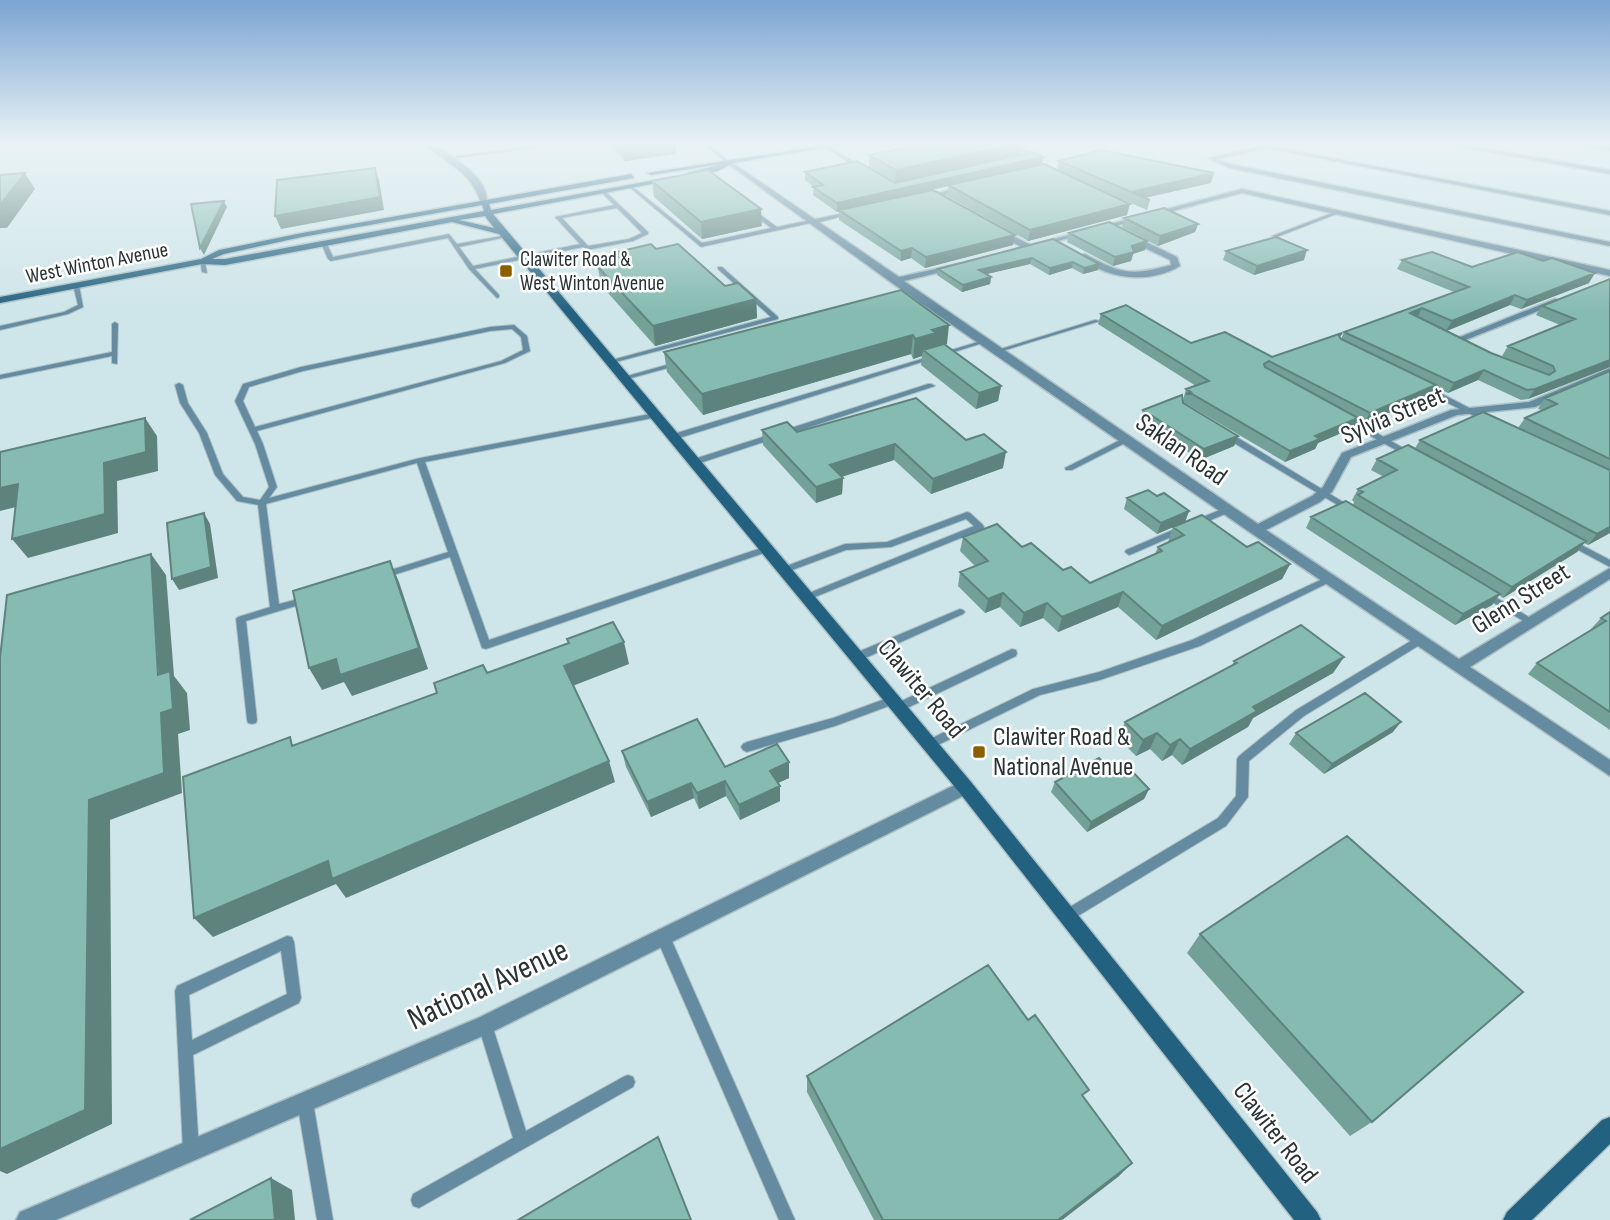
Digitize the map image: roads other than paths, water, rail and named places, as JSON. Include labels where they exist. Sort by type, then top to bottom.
[{"type":"main road","name":"West Winton Avenue","points":[[202,261],[222,251],[496,199]]},
{"type":"main road","name":"West Winton Avenue","points":[[0,300],[202,261],[225,262],[264,258],[324,243],[560,199]]},
{"type":"main road","name":"Clawiter Road","points":[[484,201],[486,212],[503,234],[930,744],[1309,1220]]},
{"type":"main road","points":[[409,227],[468,223],[503,234],[507,222],[517,213],[549,201]]},
{"type":"main road","points":[[1515,1220],[1610,1128]]},
{"type":"street","name":"Saklan Road","points":[[780,199],[895,281],[915,299],[997,351],[1610,769]]},
{"type":"street","points":[[908,201],[917,199]]},
{"type":"street","points":[[941,199],[945,201]]},
{"type":"street","points":[[1016,250],[1211,199]]},
{"type":"street","points":[[1279,199],[1608,277]]},
{"type":"street","points":[[1390,199],[1610,244]]},
{"type":"street","points":[[1536,199],[1610,213]]},
{"type":"street","points":[[1129,211],[1142,217]]},
{"type":"street","points":[[845,215],[857,212]]},
{"type":"street","points":[[1075,252],[1120,276],[1136,278],[1176,266],[1174,259],[1108,226]]},
{"type":"street","points":[[992,227],[1028,247]]},
{"type":"street","points":[[1053,240],[1064,246]]},
{"type":"street","points":[[895,281],[965,263]]},
{"type":"street","points":[[1455,341],[1571,296]]},
{"type":"street","points":[[1444,336],[1480,352]]},
{"type":"street","name":"Sylvia Street","points":[[1256,530],[1300,509],[1324,492],[1346,455],[1455,412],[1531,405],[1610,371]]},
{"type":"street","name":"Glenn Street","points":[[1458,667],[1610,573]]},
{"type":"street","name":"National Avenue","points":[[28,1220],[485,1025],[965,787]]},
{"type":"lane","points":[[611,199],[646,233],[587,248],[558,217],[618,206]]},
{"type":"lane","points":[[647,199],[701,245],[845,215]]},
{"type":"lane","points":[[743,205],[776,229]]},
{"type":"lane","points":[[1275,236],[1339,212]]},
{"type":"lane","points":[[456,246],[503,234]]},
{"type":"lane","points":[[324,243],[331,259],[449,236],[471,268],[496,296]]},
{"type":"lane","points":[[471,268],[584,245]]},
{"type":"lane","points":[[202,261],[205,272]]},
{"type":"lane","points":[[610,362],[776,318],[720,268]]},
{"type":"lane","points":[[0,328],[66,313],[81,306],[76,285]]},
{"type":"lane","points":[[997,351],[1097,321]]},
{"type":"lane","points":[[115,324],[115,363]]},
{"type":"lane","points":[[252,430],[503,362],[527,351],[524,336],[514,327],[490,329],[301,369],[246,386],[239,401],[272,487],[262,503],[275,609]]},
{"type":"lane","points":[[673,437],[983,342]]},
{"type":"lane","points":[[0,377],[115,353]]},
{"type":"lane","points":[[624,378],[680,363]]},
{"type":"lane","points":[[1410,381],[1493,422]]},
{"type":"lane","points":[[179,385],[184,403],[203,433],[219,475],[240,499],[262,503],[420,460],[655,415]]},
{"type":"lane","points":[[694,462],[931,386]]},
{"type":"lane","points":[[1337,414],[1419,459]]},
{"type":"lane","points":[[1220,430],[1356,512]]},
{"type":"lane","points":[[1069,468],[1126,440]]},
{"type":"lane","points":[[420,460],[486,645],[767,549]]},
{"type":"lane","points":[[1129,552],[1227,510]]},
{"type":"lane","points":[[784,570],[845,547],[888,545],[967,515],[980,527],[807,597]]},
{"type":"lane","points":[[1561,537],[1610,564]]},
{"type":"lane","points":[[377,577],[454,553]]},
{"type":"lane","points":[[930,744],[1037,692],[1100,676],[1196,643],[1329,579]]},
{"type":"lane","points":[[1483,592],[1531,622]]},
{"type":"lane","points":[[252,720],[241,619],[313,597]]},
{"type":"lane","points":[[857,657],[960,612]]},
{"type":"lane","points":[[1068,915],[1222,822],[1242,797],[1243,759],[1300,713],[1419,640]]},
{"type":"lane","points":[[747,747],[896,704],[1012,653]]},
{"type":"lane","points":[[663,937],[787,1220]]},
{"type":"lane","points":[[185,1051],[295,999],[287,942],[182,991],[185,1051],[191,1151]]},
{"type":"lane","points":[[485,1025],[522,1141]]},
{"type":"lane","points":[[419,1200],[628,1082]]},
{"type":"lane","points":[[305,1102],[326,1220]]},
{"type":"place","name":"Clawiter Road & West Winton Avenue","points":[[506,271]]},
{"type":"place","name":"Clawiter Road & National Avenue","points":[[979,752]]}]
